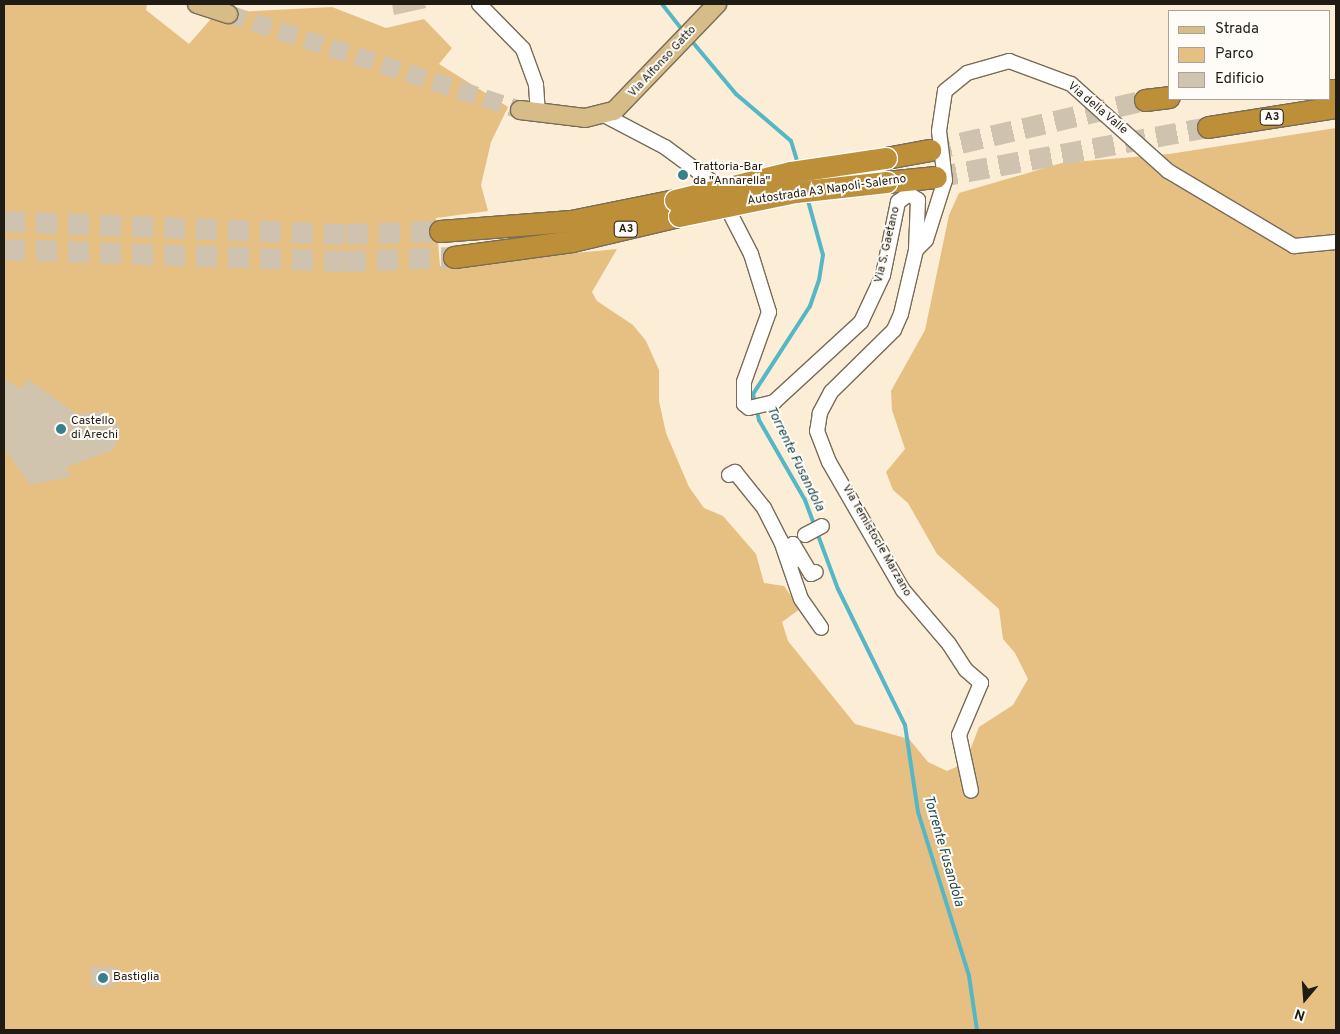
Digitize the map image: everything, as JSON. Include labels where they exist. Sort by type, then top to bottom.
[{"type":"highway","points":[[1145,100],[1168,97]]},
{"type":"highway","name":"A3","points":[[1208,127],[1336,106]]},
{"type":"highway","name":"Autostrada A3 Napoli-Salerno","points":[[677,208],[791,172],[930,150]]},
{"type":"highway","name":"Autostrada A3 Napoli-Salerno","points":[[454,257],[486,253],[572,231],[677,208],[936,177]]},
{"type":"highway","name":"Autostrada A3 Napoli-Salerno","points":[[440,231],[481,228],[572,231]]},
{"type":"main road","points":[[197,4],[228,14]]},
{"type":"main road","name":"Via Alfonso Gatto","points":[[604,115],[625,103],[717,4]]},
{"type":"main road","points":[[520,110],[538,114],[586,118],[604,115]]},
{"type":"street","points":[[479,4],[523,49],[536,85],[538,114]]},
{"type":"street","name":"Via della Valle","points":[[916,250],[926,240],[945,180],[939,131],[945,90],[967,73],[1009,61],[1071,84],[1168,171],[1294,246],[1336,242]]},
{"type":"street","name":"Via S. Gaetano","points":[[604,115],[665,147],[714,184],[750,254],[769,312],[744,382],[744,404],[759,407],[864,317],[883,275],[896,206],[909,194],[915,196],[920,207],[916,250]]},
{"type":"street","name":"Via Temistocle Marzano","points":[[916,250],[905,305],[894,330],[831,392],[818,420],[819,442],[902,590],[949,644],[966,670],[980,682],[959,735],[971,791]]},
{"type":"street","points":[[729,475],[735,472],[764,508],[781,541],[803,602],[821,628]]},
{"type":"street","points":[[804,535],[822,526]]},
{"type":"street","points":[[803,602],[794,569],[792,544],[811,574],[816,572]]},
{"type":"green space","points":[[4,4],[147,4],[146,10],[189,44],[216,13],[332,7],[386,28],[424,19],[452,48],[439,64],[508,107],[491,142],[481,185],[488,211],[436,218],[440,266],[617,249],[592,292],[597,301],[633,325],[646,341],[659,370],[659,401],[666,433],[689,487],[704,508],[723,516],[756,554],[764,583],[784,586],[800,609],[782,622],[788,641],[855,724],[909,739],[928,762],[947,771],[965,763],[979,727],[1013,705],[1028,679],[1015,653],[1003,639],[999,609],[937,554],[908,503],[893,490],[886,472],[905,449],[892,410],[891,391],[925,330],[949,215],[959,193],[1062,163],[1169,154],[1336,128],[1336,1030],[4,1030]]},
{"type":"building","points":[[392,4],[425,4],[426,8],[394,15]]},
{"type":"building","name":"Castello di Arechi","points":[[4,379],[21,389],[28,379],[77,414],[104,411],[104,419],[119,426],[116,445],[111,451],[66,467],[70,477],[30,485],[4,448]]},
{"type":"building","name":"Bastiglia","points":[[90,967],[114,967],[118,974],[113,986],[92,988]]},
{"type":"waterway","name":"Torrente Fusandola","points":[[662,4],[684,32]]},
{"type":"waterway","name":"Torrente Fusandola","points":[[690,39],[736,94],[791,141],[798,164]]},
{"type":"waterway","name":"Torrente Fusandola","points":[[807,197],[823,255],[819,280],[810,306],[753,394],[759,420],[805,500],[838,589],[905,725],[918,812],[969,976],[977,1030]]},
{"type":"tunnel","points":[[228,14],[520,110]]},
{"type":"tunnel","points":[[930,150],[1145,100]]},
{"type":"tunnel","points":[[936,177],[1208,127]]},
{"type":"tunnel","points":[[4,221],[347,234],[440,231]]},
{"type":"tunnel","points":[[4,249],[345,261],[454,257]]},
{"type":"place","name":"Trattoria-Bar da \"Annarella\"","points":[[683,175]]},
{"type":"place","name":"Castello di Arechi","points":[[61,429]]},
{"type":"place","name":"Bastiglia","points":[[103,978]]}]
